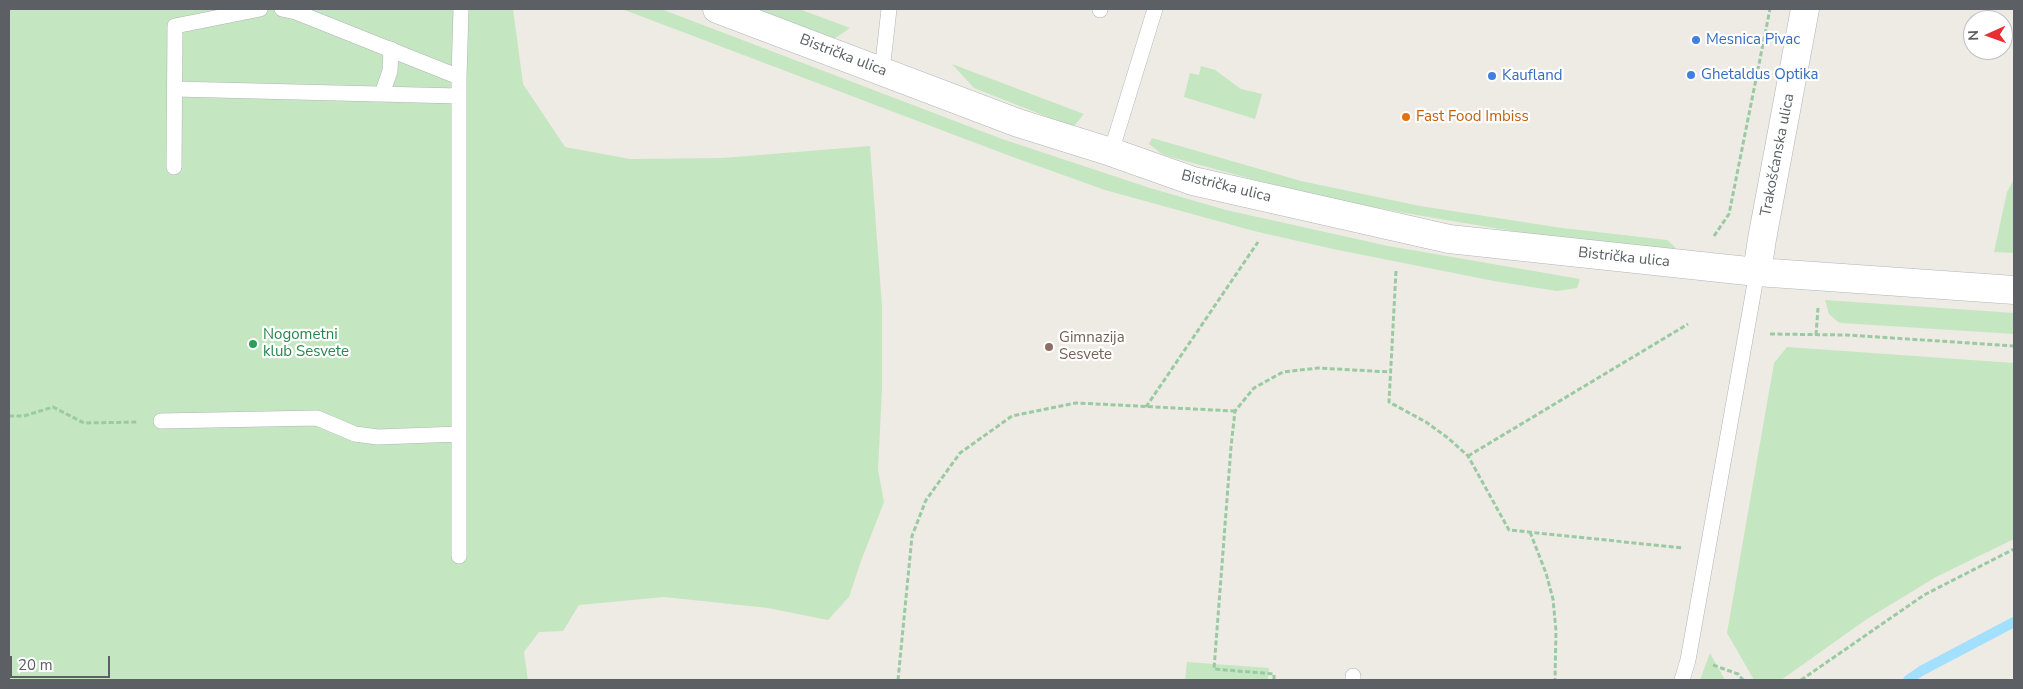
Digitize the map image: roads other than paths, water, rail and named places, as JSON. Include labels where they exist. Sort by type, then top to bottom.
[{"type":"main road","name":"Bistrička ulica","points":[[717,9],[1018,123],[1111,152],[1193,181],[1449,239],[1757,272],[2014,290]]},
{"type":"main road","name":"Trakošćanska ulica","points":[[1757,272],[1805,9]]},
{"type":"lane","points":[[174,166],[175,26],[260,9]]},
{"type":"lane","points":[[282,9],[296,12],[459,77]]},
{"type":"lane","points":[[459,556],[459,77],[461,9]]},
{"type":"lane","points":[[882,71],[889,9]]},
{"type":"lane","points":[[1111,152],[1155,9]]},
{"type":"lane","points":[[382,94],[390,71],[391,50]]},
{"type":"lane","points":[[175,89],[459,96]]},
{"type":"lane","points":[[1682,680],[1688,660],[1757,272]]},
{"type":"lane","points":[[161,421],[317,418],[355,434],[378,437],[459,434]]},
{"type":"waterway","points":[[1908,680],[1921,671],[2014,622]]},
{"type":"place","name":"Mesnica Pivac","points":[[1696,40]]},
{"type":"place","name":"Ghetaldus Optika","points":[[1691,75]]},
{"type":"place","name":"Kaufland","points":[[1492,76]]},
{"type":"place","name":"Fast Food Imbiss","points":[[1406,117]]},
{"type":"place","name":"Nogometni klub Sesvete","points":[[253,344]]},
{"type":"place","name":"Gimnazija Sesvete","points":[[1049,347]]}]
